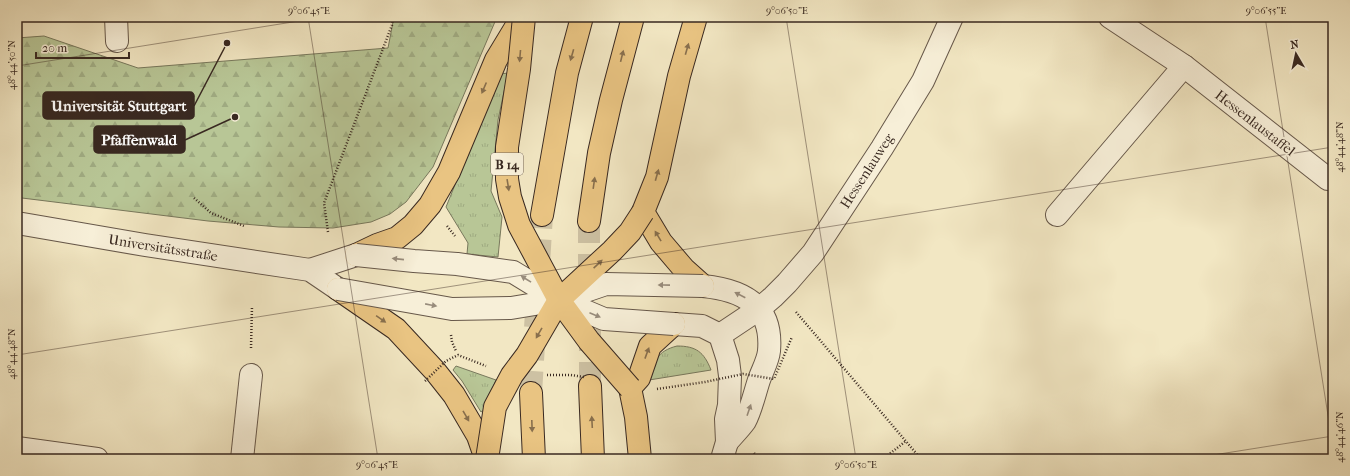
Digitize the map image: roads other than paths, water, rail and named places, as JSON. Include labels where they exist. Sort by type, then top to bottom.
[{"type":"highway","name":"B 14","points":[[356,255],[397,238],[413,225],[430,205],[449,172],[496,60],[523,17]]},
{"type":"highway","name":"B 14","points":[[523,17],[519,69],[507,147],[507,179],[510,197],[519,225],[559,300],[589,341],[630,388],[636,417],[640,459]]},
{"type":"highway","points":[[542,215],[566,72],[582,17]]},
{"type":"highway","points":[[589,221],[599,153],[613,92],[633,17]]},
{"type":"highway","points":[[487,459],[494,407],[512,375],[526,355],[559,300],[612,251],[630,232],[643,212],[657,177],[679,76],[696,17]]},
{"type":"highway","points":[[643,212],[661,242],[684,268],[703,286]]},
{"type":"highway","points":[[338,289],[396,329],[435,371],[454,395],[478,436],[487,459]]},
{"type":"highway","points":[[630,388],[639,378],[650,346],[674,324]]},
{"type":"highway","points":[[590,386],[593,459]]},
{"type":"highway","points":[[531,393],[534,459]]},
{"type":"street","points":[[116,17],[117,41]]},
{"type":"street","name":"Hessenlauweg","points":[[711,330],[759,309],[779,292],[814,253],[882,148],[923,81],[952,17]]},
{"type":"street","points":[[1056,215],[1184,66],[1110,17]]},
{"type":"street","name":"Hessenlaustaffel","points":[[1184,66],[1328,179]]},
{"type":"street","name":"Universitätsstraße","points":[[17,223],[145,245],[310,270],[338,289],[452,309],[511,308],[559,300],[606,284],[703,286]]},
{"type":"street","name":"Universitätsstraße","points":[[310,270],[356,255],[457,264],[513,272],[559,300],[604,319],[674,324],[711,330]]},
{"type":"street","points":[[703,286],[720,288],[742,295],[759,309],[766,321],[769,336],[769,352],[745,420],[725,450]]},
{"type":"street","points":[[711,330],[728,360],[730,376],[725,450]]},
{"type":"street","points":[[242,459],[251,375]]},
{"type":"street","points":[[17,448],[97,459]]},
{"type":"tunnel","points":[[531,393],[542,215]]},
{"type":"tunnel","points":[[589,221],[589,286]]},
{"type":"tunnel","points":[[590,329],[590,386]]},
{"type":"place","name":"Universität Stuttgart","points":[[227,43]]},
{"type":"place","name":"Pfaffenwald","points":[[235,117]]}]
